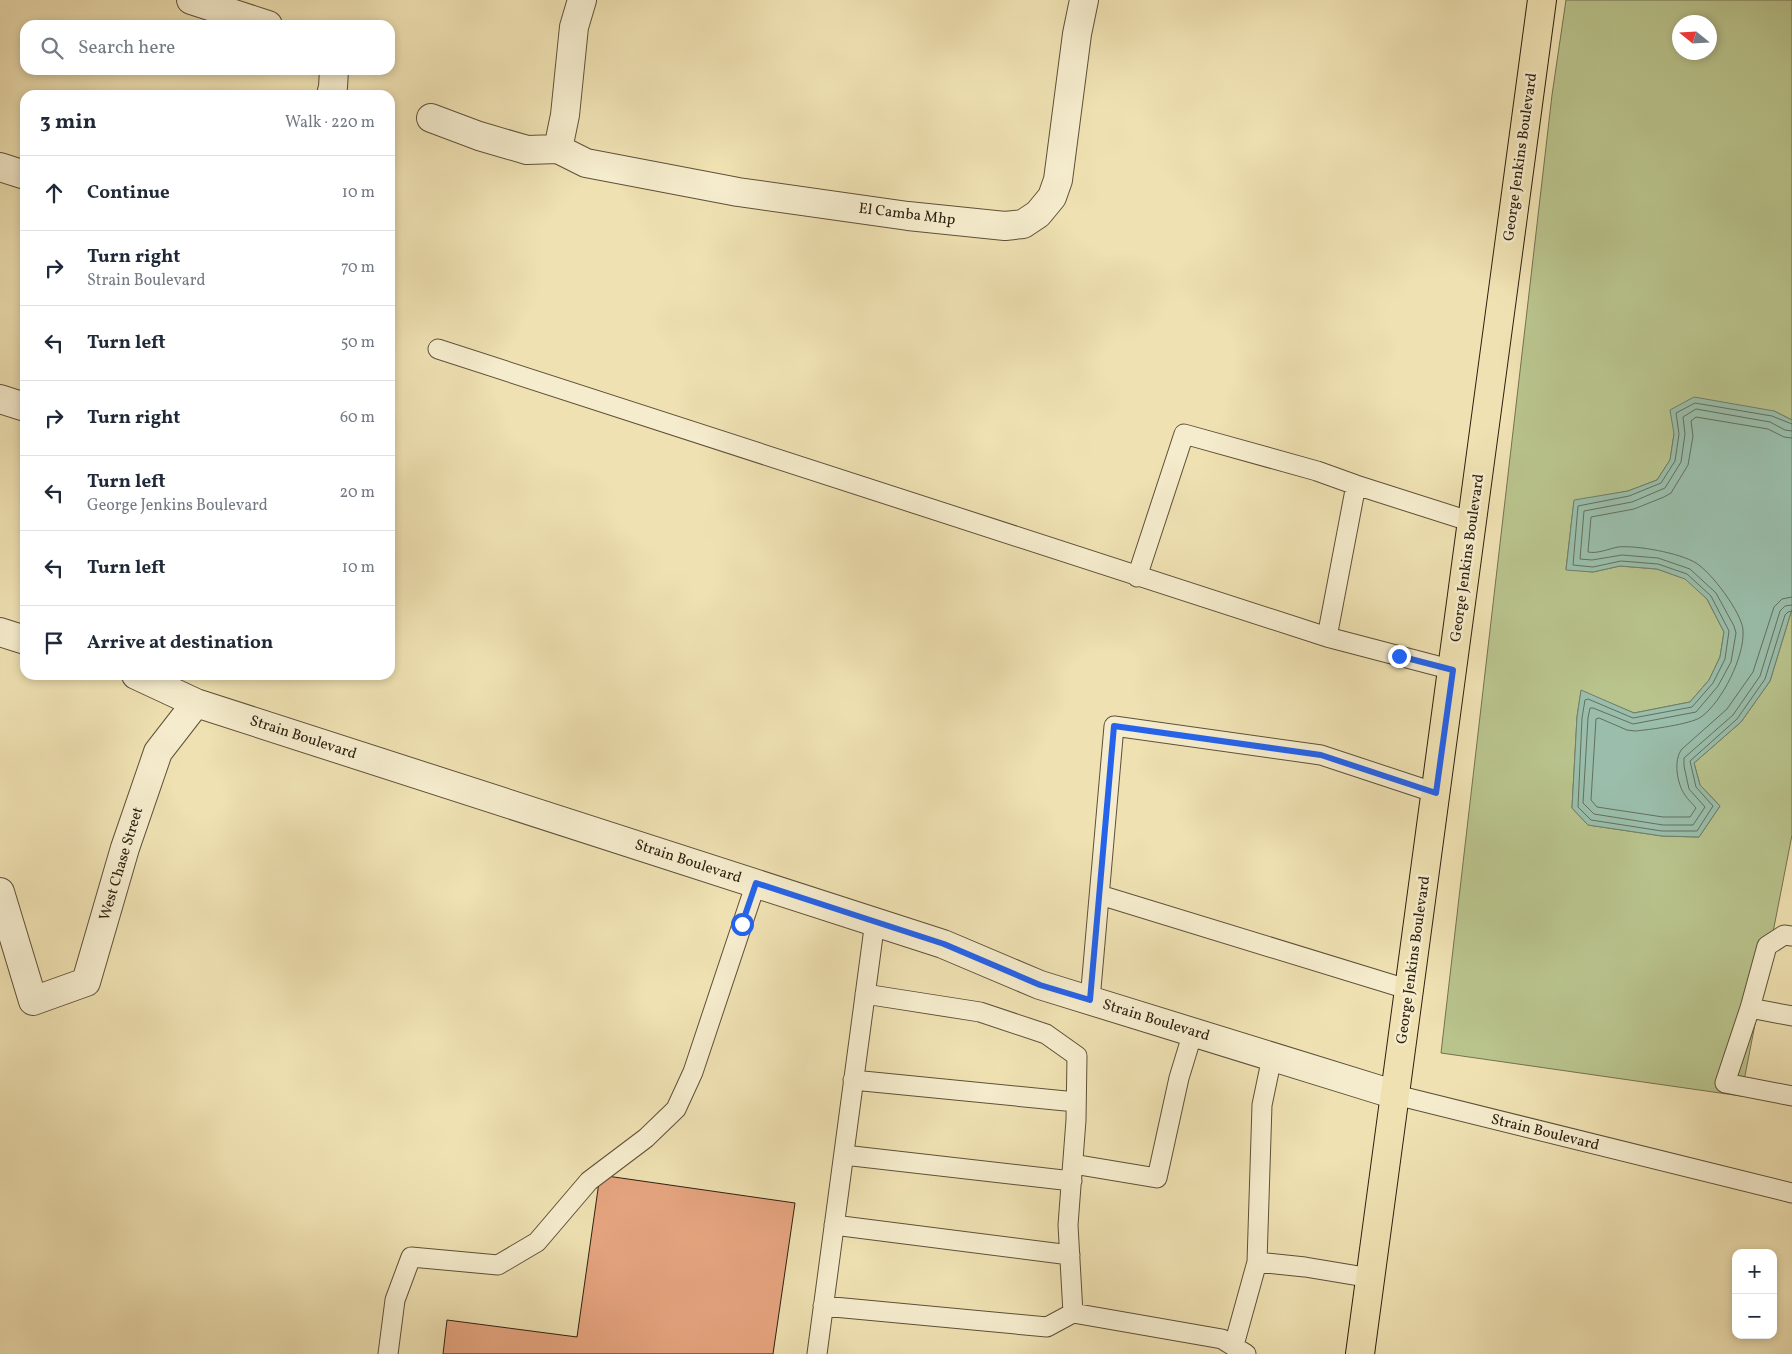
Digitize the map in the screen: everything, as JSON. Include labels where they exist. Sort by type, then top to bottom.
[{"type":"main road","name":"George Jenkins Boulevard","points":[[1360,1354],[1542,0]]},
{"type":"street","points":[[191,0],[253,20]]},
{"type":"street","points":[[431,118],[478,136],[526,150],[558,149],[565,115],[574,27],[582,0]]},
{"type":"street","name":"El Camba Mhp","points":[[558,149],[586,163],[738,192],[908,216],[1005,226],[1023,224],[1038,214],[1052,197],[1058,180],[1077,34],[1084,0]]},
{"type":"street","points":[[332,90],[334,75]]},
{"type":"street","points":[[0,167],[20,173]]},
{"type":"street","points":[[0,399],[20,405]]},
{"type":"street","points":[[0,632],[20,638]]},
{"type":"street","name":"Strain Boulevard","points":[[150,680],[196,703],[944,944],[1040,985],[1396,1095]]},
{"type":"street","name":"West Chase Street","points":[[0,892],[33,1001],[86,982],[125,848],[158,752],[196,703]]},
{"type":"lane","points":[[438,349],[1327,638],[1453,670]]},
{"type":"lane","points":[[1138,576],[1184,434],[1317,471],[1356,486],[1472,522]]},
{"type":"lane","points":[[1327,638],[1356,486]]},
{"type":"lane","points":[[1090,1000],[1114,726],[1321,755],[1436,793]]},
{"type":"lane","points":[[388,1354],[395,1300],[411,1257],[498,1264],[537,1242],[589,1181],[646,1138],[676,1108],[693,1072],[756,883]]},
{"type":"lane","points":[[1100,895],[1410,990]]},
{"type":"lane","points":[[817,1354],[875,921]]},
{"type":"lane","points":[[1792,936],[1784,935],[1767,946],[1750,1008],[1725,1083],[1792,1096]]},
{"type":"lane","points":[[865,994],[980,1012],[1046,1034],[1077,1056],[1068,1225],[1072,1313]]},
{"type":"lane","points":[[1750,1008],[1792,1016]]},
{"type":"lane","points":[[844,1155],[1157,1178],[1179,1078],[1193,1032]]},
{"type":"lane","points":[[823,1306],[1047,1327],[1072,1313],[1222,1339],[1240,1350],[1257,1262],[1262,1105],[1272,1057]]},
{"type":"lane","points":[[853,1080],[1076,1102]]},
{"type":"lane","name":"Strain Boulevard","points":[[1396,1095],[1792,1193]]},
{"type":"lane","points":[[834,1226],[1070,1255]]},
{"type":"lane","points":[[1257,1262],[1306,1267],[1371,1278]]},
{"type":"green space","points":[[1566,0],[1792,0],[1792,420],[1774,411],[1674,434],[1670,460],[1657,480],[1628,491],[1574,501],[1566,569],[1593,572],[1620,566],[1657,569],[1686,579],[1707,599],[1724,632],[1720,657],[1709,680],[1690,702],[1634,713],[1581,691],[1577,717],[1572,808],[1588,825],[1662,836],[1699,837],[1720,806],[1700,785],[1694,763],[1741,722],[1770,681],[1792,609],[1792,835],[1741,1096],[1441,1053],[1552,95]]},
{"type":"water","points":[[1694,397],[1774,411],[1792,420],[1792,609],[1770,681],[1741,722],[1694,763],[1700,785],[1720,806],[1699,837],[1662,836],[1588,825],[1572,808],[1577,717],[1581,690],[1634,713],[1690,702],[1709,680],[1720,657],[1724,632],[1707,599],[1685,579],[1657,569],[1620,566],[1593,572],[1566,570],[1574,500],[1628,491],[1657,480],[1670,460],[1674,434],[1670,410]]},
{"type":"building","points":[[600,1175],[795,1203],[773,1354],[443,1354],[447,1320],[577,1337]]},
{"type":"route","points":[[742,924],[756,883],[944,944],[1040,985],[1090,1000],[1114,726],[1321,755],[1436,793],[1453,670],[1399,656]]}]
